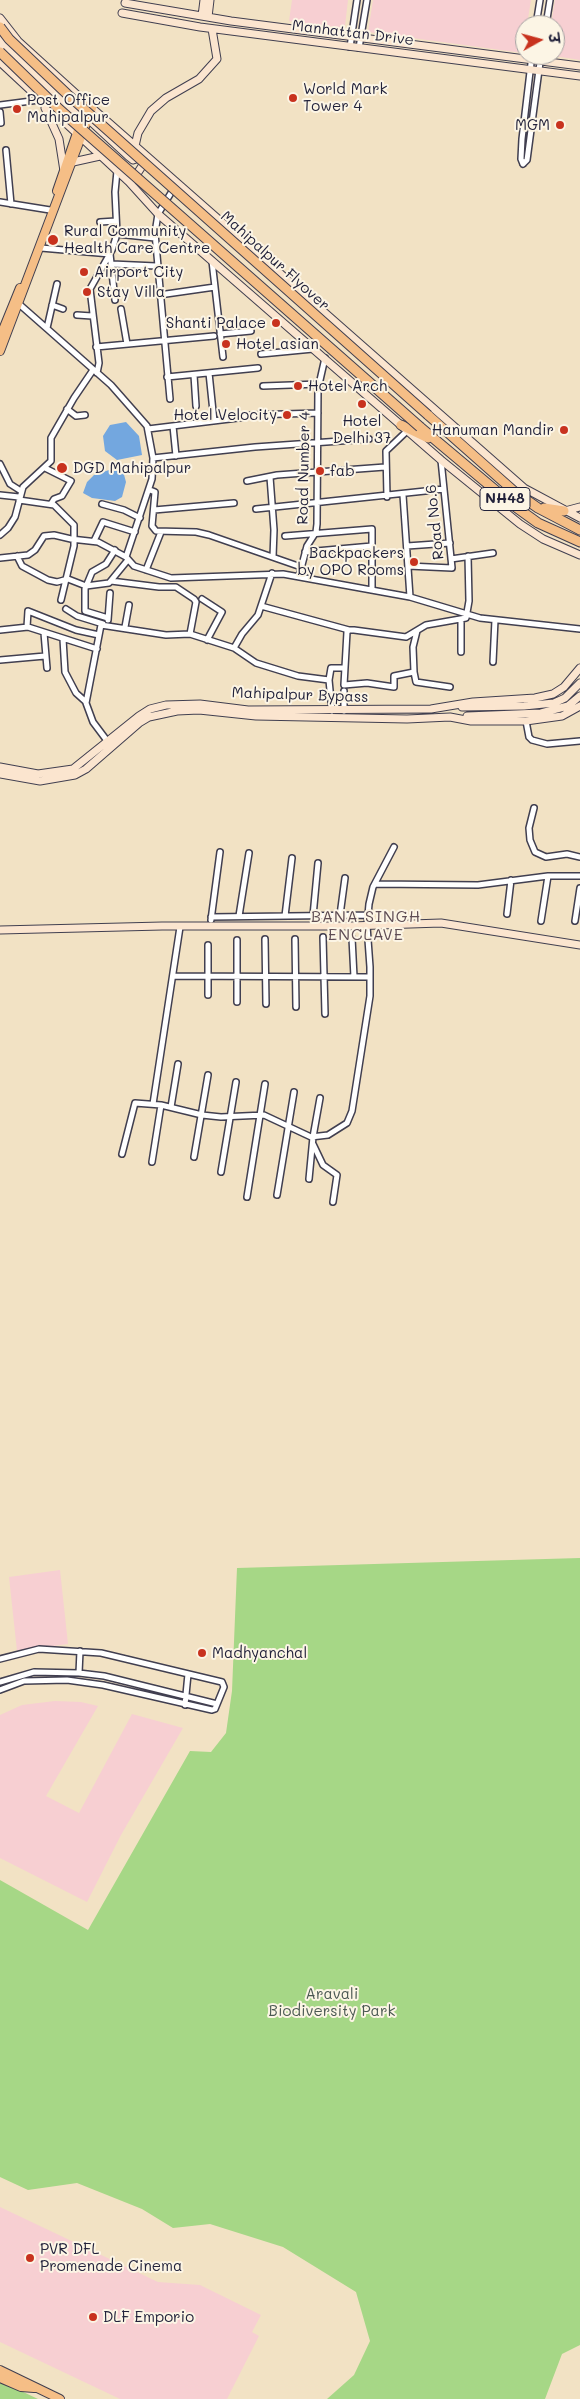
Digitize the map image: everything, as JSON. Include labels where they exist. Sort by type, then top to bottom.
[{"type":"highway","name":"Mahipalpur Flyover","points":[[0,27],[9,39],[67,94],[515,492],[538,508]]},
{"type":"highway","name":"Mahipalpur Flyover","points":[[0,52],[60,110],[440,443]]},
{"type":"highway","points":[[404,428],[440,443]]},
{"type":"highway","name":"NH48","points":[[440,443],[513,506],[538,523],[580,542]]},
{"type":"highway","points":[[538,508],[564,511]]},
{"type":"highway","name":"NH48","points":[[538,508],[580,530]]},
{"type":"main road","points":[[0,351],[73,162],[90,106]]},
{"type":"main road","points":[[0,337],[64,171],[80,136]]},
{"type":"main road","points":[[0,2370],[60,2399]]},
{"type":"main road","points":[[0,2378],[21,2387],[39,2389]]},
{"type":"street","points":[[204,0],[205,17]]},
{"type":"street","points":[[205,17],[210,0]]},
{"type":"street","points":[[350,47],[358,0]]},
{"type":"street","points":[[360,48],[367,0]]},
{"type":"street","points":[[538,15],[540,0]]},
{"type":"street","points":[[548,15],[550,0]]},
{"type":"street","name":"Manhattan Drive","points":[[125,3],[205,17],[352,37],[515,56]]},
{"type":"street","name":"Manhattan Drive","points":[[122,13],[212,29],[530,70],[537,65]]},
{"type":"street","points":[[0,18],[18,41],[90,106],[524,488],[580,518]]},
{"type":"street","points":[[135,146],[138,133],[151,111],[166,98],[199,79],[217,59],[212,29]]},
{"type":"street","points":[[0,36],[130,166],[133,172],[130,183]]},
{"type":"street","points":[[0,45],[84,121],[133,160],[147,157]]},
{"type":"street","points":[[0,63],[130,183],[158,214],[440,460],[520,524],[543,539],[580,555]]},
{"type":"street","points":[[531,65],[522,139],[521,159],[524,164],[527,160],[540,65]]},
{"type":"street","name":"Manhattan Drive","points":[[546,65],[580,76]]},
{"type":"street","name":"Manhattan Drive","points":[[565,65],[580,66]]},
{"type":"street","points":[[0,105],[39,100]]},
{"type":"street","points":[[39,100],[56,129],[64,171]]},
{"type":"street","points":[[0,112],[1,123]]},
{"type":"street","points":[[6,150],[11,204]]},
{"type":"street","points":[[73,162],[100,156]]},
{"type":"street","points":[[130,183],[147,157]]},
{"type":"street","points":[[0,535],[8,528],[15,517],[20,496],[28,481],[45,468],[52,459],[50,440],[67,409],[95,372],[99,363],[92,316],[91,286],[109,255],[117,234],[115,192],[117,172]]},
{"type":"street","points":[[170,399],[156,266],[155,238],[158,214],[177,182]]},
{"type":"street","points":[[0,202],[50,210]]},
{"type":"street","points":[[100,222],[116,221]]},
{"type":"street","points":[[117,234],[155,238]]},
{"type":"street","points":[[41,248],[109,255]]},
{"type":"street","points":[[109,255],[112,264],[115,300]]},
{"type":"street","points":[[212,261],[223,357]]},
{"type":"street","points":[[112,264],[156,266]]},
{"type":"street","points":[[47,328],[57,284]]},
{"type":"street","points":[[160,295],[215,288]]},
{"type":"street","points":[[19,304],[95,372],[140,416],[148,429],[153,458],[150,490],[126,559],[112,581]]},
{"type":"street","points":[[52,305],[63,309]]},
{"type":"street","points":[[121,309],[127,344]]},
{"type":"street","points":[[76,315],[92,316]]},
{"type":"street","points":[[220,334],[251,331]]},
{"type":"street","points":[[96,347],[214,336]]},
{"type":"street","points":[[261,354],[314,349]]},
{"type":"street","name":"Road Number 4","points":[[299,576],[305,552],[318,524],[319,384],[325,358]]},
{"type":"street","points":[[167,377],[258,368]]},
{"type":"street","points":[[209,373],[214,421]]},
{"type":"street","points":[[194,375],[196,406]]},
{"type":"street","points":[[263,386],[319,384]]},
{"type":"street","points":[[67,409],[76,416],[85,415]]},
{"type":"street","points":[[148,429],[248,416],[318,413]]},
{"type":"street","points":[[173,426],[176,456]]},
{"type":"street","points":[[388,497],[385,467],[386,451],[404,428]]},
{"type":"street","points":[[153,458],[318,441],[369,439]]},
{"type":"street","name":"Road No.6","points":[[408,566],[451,568],[452,559],[440,460]]},
{"type":"street","points":[[0,464],[9,483],[20,496]]},
{"type":"street","points":[[247,481],[317,472],[385,467]]},
{"type":"street","points":[[45,468],[71,481],[62,496],[54,499],[51,504]]},
{"type":"street","points":[[270,477],[273,507],[273,557]]},
{"type":"street","points":[[256,509],[388,497],[444,489]]},
{"type":"street","points":[[150,490],[155,491],[152,528],[161,532],[196,532],[209,535],[301,567]]},
{"type":"street","points":[[0,495],[20,496],[51,504],[74,525],[75,540],[68,579],[61,600]]},
{"type":"street","points":[[403,495],[410,596]]},
{"type":"street","points":[[154,510],[234,503]]},
{"type":"street","points":[[102,504],[124,510],[140,518]]},
{"type":"street","points":[[564,511],[580,507]]},
{"type":"street","points":[[94,541],[103,522],[135,532]]},
{"type":"street","points":[[285,536],[372,529],[372,590]]},
{"type":"street","points":[[146,570],[161,532]]},
{"type":"street","points":[[0,558],[30,554],[45,536],[54,535],[75,540],[94,541],[115,550],[126,559],[146,570],[171,578],[272,574],[299,576],[410,596],[468,615],[495,620],[580,629]]},
{"type":"street","points":[[407,546],[450,542]]},
{"type":"street","points":[[305,552],[372,546]]},
{"type":"street","points":[[108,618],[85,611],[86,586],[92,572],[106,564],[115,550]]},
{"type":"street","points":[[568,550],[580,562]]},
{"type":"street","points":[[452,559],[493,553]]},
{"type":"street","points":[[17,556],[22,566],[55,582],[68,579],[86,586],[101,586],[112,581],[179,588],[196,600],[190,634]]},
{"type":"street","points":[[468,556],[468,615]]},
{"type":"street","points":[[234,648],[242,634],[258,615],[272,574]]},
{"type":"street","points":[[169,586],[171,578]]},
{"type":"street","points":[[179,588],[182,579]]},
{"type":"street","points":[[108,742],[92,722],[86,702],[99,635],[108,618],[110,594]]},
{"type":"street","points":[[202,599],[222,612],[207,640]]},
{"type":"street","points":[[125,627],[129,605]]},
{"type":"street","points":[[261,606],[349,630],[406,637],[426,625],[461,620],[468,615]]},
{"type":"street","points":[[66,609],[77,616],[105,624],[166,635],[190,634],[234,648],[256,663],[301,676],[330,680]]},
{"type":"street","points":[[27,627],[28,611],[76,630],[99,635]]},
{"type":"street","points":[[461,620],[461,652]]},
{"type":"street","points":[[493,662],[495,620]]},
{"type":"street","points":[[0,630],[27,627],[96,649]]},
{"type":"street","points":[[349,630],[346,632],[344,685],[367,683],[395,687],[394,676],[414,672]]},
{"type":"street","points":[[417,631],[413,647],[416,682],[450,687]]},
{"type":"street","points":[[44,633],[47,668]]},
{"type":"street","points":[[63,639],[65,672],[76,694],[86,702]]},
{"type":"street","points":[[0,660],[45,656]]},
{"type":"street","points":[[332,711],[331,668],[344,668]]},
{"type":"street","name":"Mahipalpur Bypass","points":[[0,767],[38,774],[68,771],[81,764],[145,712],[166,705],[200,704],[248,710],[332,711],[413,711],[450,708],[473,702],[528,699],[553,694],[564,688],[580,668]]},
{"type":"street","points":[[450,708],[539,706],[565,698],[580,683]]},
{"type":"street","points":[[344,691],[344,711]]},
{"type":"street","points":[[450,717],[541,713],[568,706],[580,696]]},
{"type":"street","name":"Mahipalpur Bypass","points":[[0,774],[40,781],[75,776],[86,769],[139,723],[156,715],[177,711],[199,710],[256,716],[407,719],[450,717],[472,721],[526,721],[562,716],[580,706]]},
{"type":"street","points":[[526,721],[529,737],[532,740],[547,744],[580,741]]},
{"type":"street","points":[[534,808],[529,835],[532,848],[537,854],[546,857],[567,854],[580,857]]},
{"type":"street","points":[[122,1154],[133,1104],[161,1105],[202,1115],[230,1118],[260,1115],[272,1117],[301,1135],[313,1139],[333,1133],[343,1127],[350,1117],[368,1011],[370,976],[367,915],[374,884],[394,847]]},
{"type":"street","points":[[210,928],[220,852]]},
{"type":"street","points":[[239,916],[249,853]]},
{"type":"street","points":[[285,916],[292,858]]},
{"type":"street","points":[[313,916],[318,863]]},
{"type":"street","points":[[374,884],[478,885],[548,876],[580,876]]},
{"type":"street","points":[[541,921],[548,876]]},
{"type":"street","points":[[340,915],[345,878]]},
{"type":"street","points":[[507,914],[511,880]]},
{"type":"street","points":[[575,921],[580,888]]},
{"type":"street","points":[[211,917],[367,915]]},
{"type":"street","points":[[0,930],[367,926],[450,923],[580,945]]},
{"type":"street","points":[[153,1104],[180,927]]},
{"type":"street","points":[[323,937],[325,1014]]},
{"type":"street","points":[[352,938],[354,977]]},
{"type":"street","points":[[265,939],[266,1004]]},
{"type":"street","points":[[294,939],[296,1007]]},
{"type":"street","points":[[237,940],[237,1002]]},
{"type":"street","points":[[208,945],[208,995]]},
{"type":"street","points":[[173,976],[370,976]]},
{"type":"street","points":[[171,1107],[178,1064]]},
{"type":"street","points":[[194,1157],[208,1076]]},
{"type":"street","points":[[221,1172],[236,1082]]},
{"type":"street","points":[[247,1197],[265,1084]]},
{"type":"street","points":[[277,1195],[294,1092]]},
{"type":"street","points":[[309,1179],[320,1098]]},
{"type":"street","points":[[152,1162],[161,1105]]},
{"type":"street","points":[[313,1139],[323,1165],[337,1175],[333,1202]]},
{"type":"street","points":[[0,1660],[39,1649],[100,1653],[224,1683],[217,1704],[212,1710],[113,1687],[67,1680],[31,1680],[0,1690]]},
{"type":"street","points":[[79,1673],[80,1652]]},
{"type":"street","points":[[0,1682],[34,1672],[79,1673],[104,1676],[217,1704]]},
{"type":"street","points":[[185,1705],[188,1674]]},
{"type":"shaded area","points":[[292,0],[348,0],[345,26],[342,28],[289,21]]},
{"type":"shaded area","points":[[373,0],[531,0],[529,15],[515,15],[515,52],[368,32]]},
{"type":"shaded area","points":[[555,0],[580,0],[580,60],[565,58],[565,15],[553,15]]},
{"type":"shaded area","points":[[60,1570],[68,1644],[17,1651],[9,1577]]},
{"type":"shaded area","points":[[55,1701],[81,1702],[98,1706],[46,1796],[79,1813],[132,1714],[183,1728],[121,1835],[87,1902],[0,1858],[0,1715],[22,1705]]},
{"type":"shaded area","points":[[0,2207],[158,2282],[200,2285],[261,2315],[252,2332],[259,2336],[227,2399],[120,2399],[0,2342]]},
{"type":"green space","name":"Aravali Biodiversity Park","points":[[580,1558],[580,2345],[562,2354],[545,2399],[327,2399],[354,2375],[370,2341],[356,2292],[283,2247],[210,2224],[173,2228],[142,2209],[77,2183],[28,2190],[0,2177],[0,1880],[88,1930],[190,1751],[211,1752],[226,1733],[232,1691],[237,1568]]},
{"type":"green space","points":[[0,2381],[38,2399],[0,2399]]},
{"type":"water","points":[[126,422],[139,436],[142,455],[117,460],[105,451],[103,436],[110,425]]},
{"type":"water","points":[[109,470],[123,471],[126,482],[122,497],[115,501],[92,498],[83,493],[87,482],[94,475]]},
{"type":"place","name":"World Mark Tower 4","points":[[293,98]]},
{"type":"place","name":"Post Office Mahipalpur","points":[[17,109]]},
{"type":"place","name":"MGM","points":[[560,125]]},
{"type":"place","name":"Rural Community Health Care Centre","points":[[53,240]]},
{"type":"place","name":"Airport City","points":[[84,272]]},
{"type":"place","name":"Stay Villa","points":[[87,292]]},
{"type":"place","name":"Shanti Palace","points":[[276,323]]},
{"type":"place","name":"Hotel asian","points":[[226,344]]},
{"type":"place","name":"Hotel Arch","points":[[298,386]]},
{"type":"place","name":"Hotel Delhi 37","points":[[362,404]]},
{"type":"place","name":"Hotel Velocity","points":[[287,415]]},
{"type":"place","name":"Hanuman Mandir","points":[[564,430]]},
{"type":"place","name":"DGD Mahipalpur","points":[[62,468]]},
{"type":"place","name":"fab","points":[[320,471]]},
{"type":"place","name":"Backpackers by OPO Rooms","points":[[414,562]]},
{"type":"place","name":"Madhyanchal","points":[[202,1653]]},
{"type":"place","name":"PVR DFL Promenade Cinema","points":[[30,2258]]},
{"type":"place","name":"DLF Emporio","points":[[93,2317]]},
{"type":"district","name":"BANA SINGH ENCLAVE","points":[[366,926]]}]
